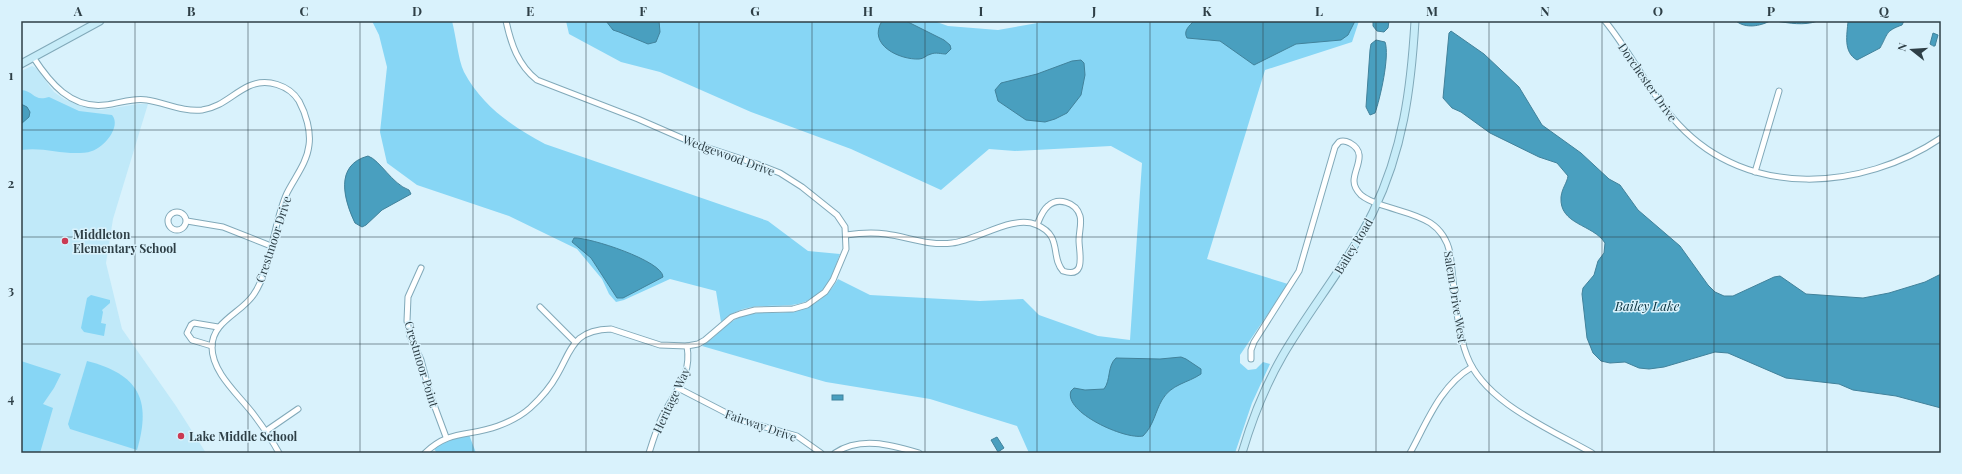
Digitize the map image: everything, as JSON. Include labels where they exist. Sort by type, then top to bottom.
[{"type":"main road","points":[[21,64],[100,21]]},
{"type":"main road","name":"Bailey Road","points":[[1242,453],[1259,404],[1279,363],[1359,237],[1377,203],[1391,168],[1405,118],[1411,79],[1415,21]]},
{"type":"street","name":"Wedgewood Drive","points":[[506,21],[519,60],[524,68],[537,80],[638,119],[693,143],[758,164],[780,173],[802,187],[837,215],[844,227],[846,235],[846,249],[829,287],[819,297],[800,307],[746,312],[732,317],[705,340],[698,344],[687,346]]},
{"type":"street","name":"Dorchester Drive","points":[[1605,21],[1669,114],[1686,132],[1716,155],[1736,166],[1755,172],[1795,180],[1832,179],[1900,162],[1924,150],[1941,138]]},
{"type":"street","name":"Crestmoor Drive","points":[[33,57],[56,89],[79,102],[97,106],[139,99],[184,109],[202,110],[221,105],[255,84],[270,83],[286,88],[293,94],[303,109],[308,126],[309,143],[303,165],[284,200],[263,276],[255,293],[245,306],[218,328]]},
{"type":"street","points":[[1755,172],[1779,91]]},
{"type":"street","name":"Salem Drive West","points":[[1251,359],[1251,348],[1254,342],[1299,271],[1335,147],[1338,143],[1344,141],[1354,146],[1359,155],[1359,164],[1354,178],[1355,187],[1364,197],[1424,220],[1435,226],[1446,238],[1450,253],[1464,347],[1472,367],[1484,384],[1500,399],[1592,453]]},
{"type":"street","points":[[846,235],[876,233],[930,243],[952,243],[1015,223],[1028,222],[1037,225],[1049,233],[1052,238],[1059,267],[1062,270],[1071,272],[1078,269],[1081,263],[1079,239],[1080,216],[1074,206],[1063,201],[1052,203],[1044,209],[1037,225]]},
{"type":"street","points":[[187,221],[223,227],[271,246]]},
{"type":"street","name":"Crestmoor Point","points":[[421,268],[408,297],[407,321],[410,336],[421,360],[430,394],[446,437]]},
{"type":"street","points":[[540,307],[575,342]]},
{"type":"street","points":[[212,346],[192,340],[188,333],[188,329],[194,323],[218,328],[212,346],[214,360],[218,370],[266,431],[280,453]]},
{"type":"street","points":[[425,453],[446,437],[498,426],[526,411],[548,389],[558,373],[568,351],[575,342],[595,331],[611,329],[625,332],[655,344],[677,347],[687,346]]},
{"type":"street","name":"Heritage Way","points":[[649,453],[663,416],[686,373],[689,363],[687,346]]},
{"type":"street","points":[[1410,453],[1448,385],[1461,373],[1472,367]]},
{"type":"street","name":"Fairway Drive","points":[[678,388],[734,418],[797,436],[821,453]]},
{"type":"street","points":[[266,431],[298,409]]},
{"type":"street","points":[[835,453],[850,445],[865,443],[919,453]]},
{"type":"shaded area","points":[[372,21],[452,21],[460,61],[464,72],[471,84],[489,105],[510,123],[545,144],[768,221],[808,251],[840,254],[830,280],[812,299],[803,303],[743,309],[735,312],[721,322],[716,291],[670,279],[624,300],[616,302],[609,294],[602,279],[577,249],[509,216],[417,185],[387,163],[380,132],[387,67],[379,35]]},
{"type":"shaded area","points":[[566,21],[934,21],[948,26],[998,30],[1049,21],[1359,21],[1352,42],[1265,70],[1207,259],[1288,284],[1240,355],[1240,363],[1248,370],[1256,369],[1263,362],[1270,364],[1252,403],[1235,453],[1029,453],[1017,426],[930,399],[826,382],[702,346],[737,318],[755,313],[784,313],[803,309],[819,301],[826,295],[838,279],[870,295],[980,301],[1023,299],[1039,315],[1098,336],[1130,340],[1142,163],[1111,146],[1015,151],[989,149],[941,190],[851,149],[751,112],[660,72],[621,62],[569,34]]},
{"type":"shaded area","name":"Middleton Elementary School","points":[[32,66],[36,68],[54,92],[64,99],[79,105],[101,110],[138,104],[148,104],[113,219],[106,263],[122,329],[176,406],[206,453],[21,453],[21,71]]},
{"type":"shaded area","points":[[21,90],[29,92],[40,98],[49,97],[79,111],[112,115],[115,125],[113,131],[101,146],[88,152],[69,153],[35,149],[21,150]]},
{"type":"shaded area","points":[[91,295],[110,300],[110,303],[102,310],[101,323],[106,324],[104,336],[84,332],[81,328],[87,298]]},
{"type":"shaded area","points":[[21,361],[61,374],[54,388],[43,404],[53,408],[40,453],[21,453]]},
{"type":"shaded area","points":[[87,361],[104,366],[118,373],[129,381],[137,391],[143,416],[137,450],[70,429],[68,424]]},
{"type":"shaded area","points":[[468,432],[476,453],[437,453],[432,446]]},
{"type":"water","points":[[606,21],[659,21],[660,32],[656,42],[648,44],[613,30]]},
{"type":"water","points":[[882,21],[906,21],[944,40],[950,45],[951,49],[946,54],[933,53],[919,59],[911,59],[895,54],[882,44],[879,37],[879,30]]},
{"type":"water","points":[[1194,21],[1355,21],[1348,35],[1341,40],[1296,44],[1254,65],[1220,41],[1187,38],[1186,31]]},
{"type":"water","points":[[1373,21],[1389,21],[1388,28],[1384,32],[1377,31],[1373,26]]},
{"type":"water","points":[[1736,21],[1770,21],[1749,26],[1740,24]]},
{"type":"water","points":[[1775,21],[1818,21],[1802,24]]},
{"type":"water","points":[[1848,21],[1904,21],[1902,25],[1890,31],[1880,48],[1857,60],[1853,57],[1848,48]]},
{"type":"water","name":"Bailey Lake","points":[[1451,31],[1484,54],[1519,87],[1542,125],[1581,153],[1609,179],[1620,185],[1638,210],[1680,246],[1708,285],[1715,292],[1724,296],[1733,296],[1774,277],[1780,276],[1806,294],[1863,298],[1889,293],[1925,282],[1941,274],[1941,408],[1896,396],[1853,390],[1839,384],[1786,378],[1728,353],[1715,352],[1664,367],[1649,369],[1639,368],[1625,362],[1610,363],[1601,361],[1593,353],[1587,338],[1582,294],[1583,288],[1594,275],[1598,261],[1604,253],[1605,243],[1600,237],[1571,219],[1565,213],[1562,206],[1561,197],[1568,176],[1557,163],[1539,157],[1490,133],[1461,112],[1452,108],[1443,98],[1449,33]]},
{"type":"water","points":[[1933,33],[1938,35],[1935,46],[1930,44]]},
{"type":"water","points":[[1376,40],[1385,42],[1386,57],[1384,78],[1377,107],[1375,113],[1370,115],[1366,107],[1370,50],[1371,44]]},
{"type":"water","points":[[1081,60],[1084,63],[1085,75],[1081,95],[1067,113],[1055,119],[1045,122],[1026,120],[998,101],[995,90],[1001,83],[1037,74],[1072,61]]},
{"type":"water","points":[[21,104],[27,107],[30,112],[29,117],[21,124]]},
{"type":"water","points":[[368,156],[373,158],[397,183],[409,190],[411,194],[382,210],[362,227],[355,223],[351,214],[345,194],[345,184],[346,175],[350,167],[357,161]]},
{"type":"water","points":[[574,238],[594,241],[639,257],[660,271],[663,277],[623,298],[617,298],[591,258],[572,242]]},
{"type":"water","points":[[1181,357],[1201,369],[1201,374],[1170,390],[1162,400],[1150,427],[1143,436],[1123,434],[1097,423],[1076,407],[1071,399],[1071,391],[1074,388],[1085,390],[1104,389],[1108,381],[1111,365],[1116,358],[1160,359]]},
{"type":"water","points":[[832,395],[843,395],[843,400],[832,400]]},
{"type":"water","points":[[997,437],[1004,448],[998,452],[991,440]]},
{"type":"place","name":"Middleton Elementary School","points":[[65,241]]},
{"type":"place","name":"Lake Middle School","points":[[181,436]]}]
